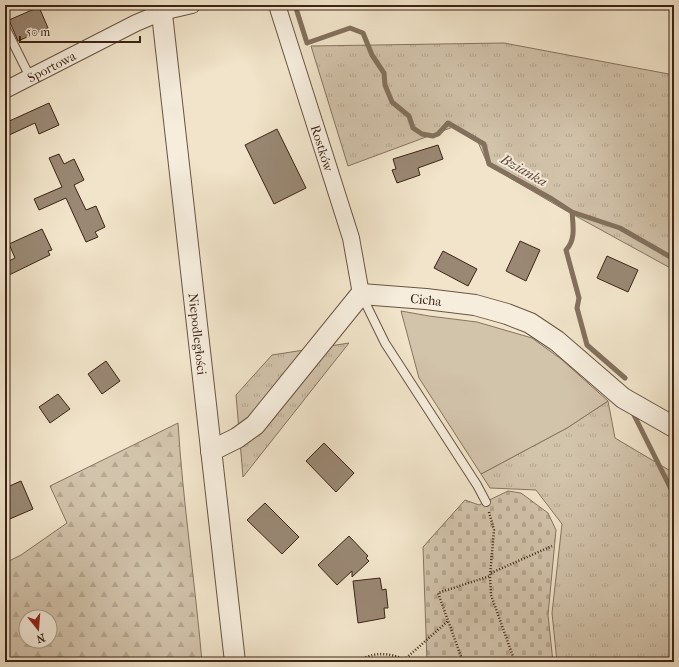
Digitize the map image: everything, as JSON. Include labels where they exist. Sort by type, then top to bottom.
[{"type":"street","name":"Sportowa","points":[[5,90],[161,9],[192,5]]},
{"type":"street","name":"Rostków","points":[[277,5],[351,238],[361,294]]},
{"type":"street","name":"Niepodległości","points":[[161,9],[235,662]]},
{"type":"street","name":"Cicha","points":[[361,294],[426,299],[475,305],[507,314],[530,323],[556,340],[623,398],[674,427]]},
{"type":"street","points":[[211,451],[237,438],[255,426],[361,294]]},
{"type":"lane","points":[[5,27],[30,77]]},
{"type":"lane","points":[[361,294],[385,343],[478,485],[486,502]]},
{"type":"path","points":[[486,502],[494,530],[490,575],[491,595],[515,662]]},
{"type":"path","points":[[464,662],[438,593],[490,575],[552,546]]},
{"type":"path","points":[[358,662],[365,656],[385,654],[406,661],[448,621]]},
{"type":"green space","points":[[504,43],[674,75],[674,270],[563,209],[488,165],[478,142],[453,127],[348,166],[311,46]]},
{"type":"green space","points":[[401,311],[477,322],[532,338],[561,359],[608,401],[567,428],[481,474],[419,378]]},
{"type":"green space","points":[[349,343],[243,477],[236,395],[272,355]]},
{"type":"green space","points":[[608,401],[615,438],[674,473],[674,662],[557,662],[552,613],[562,524],[536,490],[490,488],[481,474],[567,428]]},
{"type":"green space","points":[[178,423],[202,662],[5,662],[5,563],[21,555],[67,523],[50,486]]},
{"type":"green space","points":[[508,491],[521,493],[548,513],[556,530],[548,615],[553,662],[427,662],[423,547],[465,500],[479,505]]},
{"type":"building","points":[[39,7],[48,28],[18,41],[9,20]]},
{"type":"building","points":[[49,103],[59,125],[39,134],[35,123],[5,137],[5,123]]},
{"type":"building","points":[[277,129],[306,188],[274,204],[245,145]]},
{"type":"building","points":[[438,145],[443,159],[418,168],[420,175],[397,183],[392,170],[396,169],[393,159]]},
{"type":"building","points":[[59,154],[64,164],[74,159],[84,180],[74,185],[86,210],[96,206],[105,227],[95,232],[98,237],[86,242],[66,198],[39,210],[34,199],[62,187],[49,158]]},
{"type":"building","points":[[42,229],[52,250],[48,251],[50,255],[5,277],[5,263],[15,258],[9,244]]},
{"type":"building","points":[[520,241],[540,250],[526,281],[506,271]]},
{"type":"building","points":[[443,251],[477,269],[468,286],[434,268]]},
{"type":"building","points":[[607,256],[638,270],[628,292],[597,278]]},
{"type":"building","points":[[106,361],[120,381],[102,394],[88,374]]},
{"type":"building","points":[[58,394],[70,409],[50,423],[39,407]]},
{"type":"building","points":[[324,443],[354,473],[336,492],[306,461]]},
{"type":"building","points":[[21,481],[33,509],[5,521],[5,488]]},
{"type":"building","points":[[265,503],[299,537],[282,554],[247,520]]},
{"type":"building","points":[[349,536],[368,556],[366,558],[369,561],[352,577],[352,571],[337,585],[318,565]]},
{"type":"building","points":[[380,578],[382,590],[386,589],[388,608],[384,608],[385,618],[358,623],[353,581]]},
{"type":"waterway","name":"Bzianka","points":[[295,5],[307,43],[350,28],[363,33],[372,55],[384,73],[385,85],[392,102],[409,116],[413,128],[422,134],[433,136],[438,134],[448,123],[484,144],[489,164],[552,199],[572,212],[573,237],[566,250],[579,298],[577,308],[587,345],[625,378]]},
{"type":"waterway","points":[[572,212],[620,228],[674,259]]},
{"type":"waterway","name":"Bzianka","points":[[633,413],[674,495]]}]
